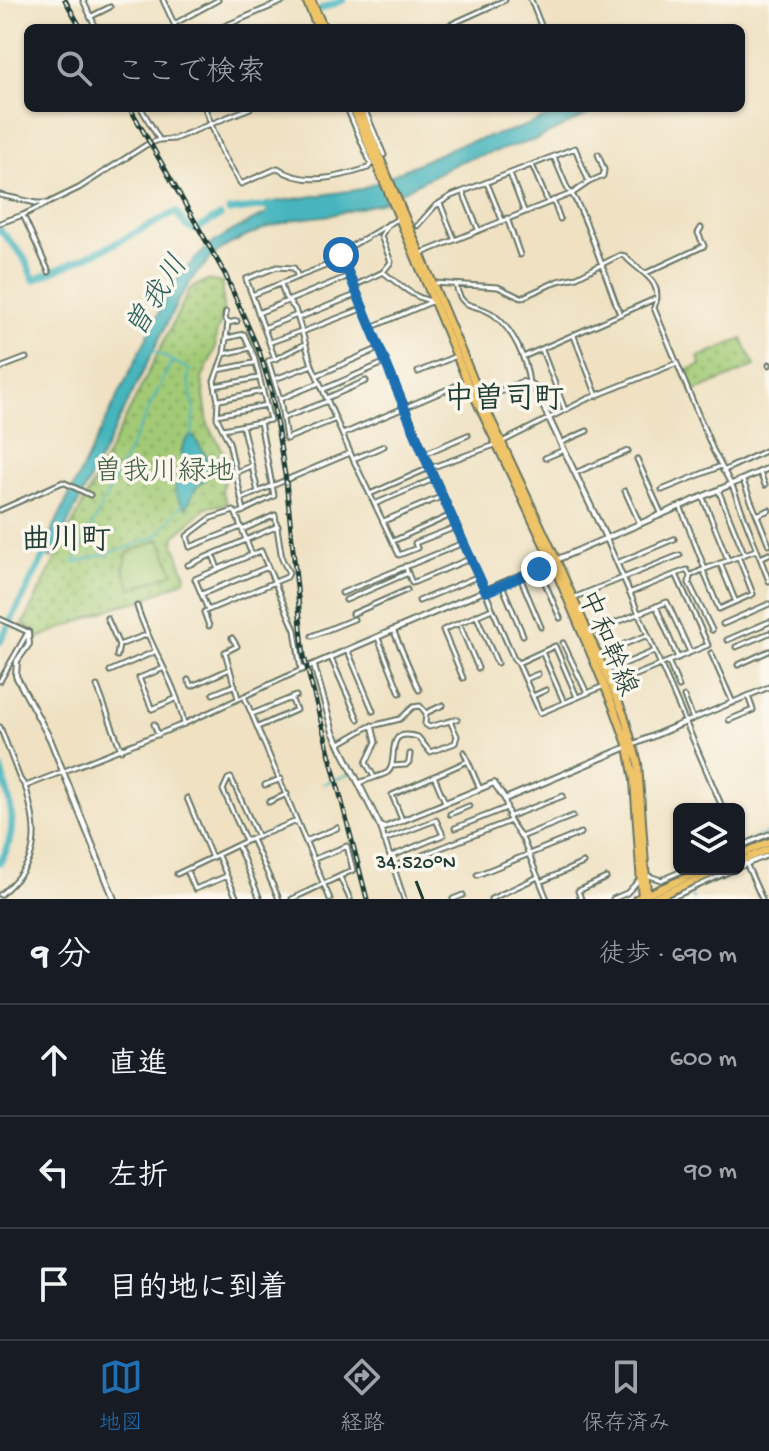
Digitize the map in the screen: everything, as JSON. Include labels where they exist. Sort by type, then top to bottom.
[{"type":"main road","points":[[309,0],[319,24]]},
{"type":"main road","name":"中和幹線","points":[[361,112],[456,356],[573,598],[608,686]]},
{"type":"main road","name":"中和幹線","points":[[436,300],[482,400],[498,444]]},
{"type":"main road","name":"中和幹線","points":[[555,562],[631,746],[641,792],[644,898]]},
{"type":"main road","points":[[745,854],[769,842]]},
{"type":"main road","points":[[745,856],[769,852]]},
{"type":"main road","points":[[644,898],[693,875]]},
{"type":"main road","points":[[644,898],[706,875]]},
{"type":"street","points":[[83,0],[94,24]]},
{"type":"street","points":[[163,0],[174,24]]},
{"type":"street","points":[[180,24],[218,0]]},
{"type":"street","points":[[229,24],[286,0]]},
{"type":"street","points":[[452,24],[505,0]]},
{"type":"street","points":[[531,0],[540,24]]},
{"type":"street","points":[[90,17],[110,7]]},
{"type":"street","points":[[143,112],[159,140]]},
{"type":"street","points":[[206,112],[222,153],[241,184],[278,168],[288,176],[305,180],[368,168],[371,164],[349,112]]},
{"type":"street","points":[[0,223],[51,202],[159,140],[174,139],[240,112]]},
{"type":"street","points":[[361,112],[384,155]]},
{"type":"street","points":[[417,226],[440,203],[462,191],[577,149],[589,182]]},
{"type":"street","points":[[418,254],[573,193],[603,176],[598,154]]},
{"type":"street","points":[[554,157],[568,190],[573,193],[583,214],[620,314]]},
{"type":"street","points":[[532,165],[560,219]]},
{"type":"street","points":[[510,174],[524,211]]},
{"type":"street","points":[[486,181],[502,220]]},
{"type":"street","points":[[462,191],[478,229]]},
{"type":"street","points":[[0,195],[36,203],[51,202]]},
{"type":"street","points":[[440,203],[454,238]]},
{"type":"street","points":[[400,213],[388,224],[343,251],[343,259],[424,454],[540,713],[708,645],[676,574]]},
{"type":"street","points":[[23,215],[49,272]]},
{"type":"street","points":[[507,218],[520,255]]},
{"type":"street","points":[[354,286],[383,272],[391,262],[381,236],[388,224]]},
{"type":"street","points":[[646,273],[704,246],[698,233],[701,228]]},
{"type":"street","points":[[430,284],[498,287],[521,298],[558,281],[577,277],[613,258],[625,256],[646,273],[657,298],[654,308],[769,581]]},
{"type":"street","points":[[252,295],[343,259]]},
{"type":"street","points":[[275,359],[246,279],[277,267],[294,268],[298,277]]},
{"type":"street","points":[[383,272],[427,301],[436,300]]},
{"type":"street","points":[[258,313],[349,276]]},
{"type":"street","points":[[281,284],[297,316],[312,365],[350,453],[399,555],[417,548],[415,543],[456,527]]},
{"type":"street","points":[[456,285],[459,299],[489,312],[505,325],[523,357],[529,383],[607,540],[720,803]]},
{"type":"street","points":[[264,328],[358,294]]},
{"type":"street","points":[[523,357],[657,298]]},
{"type":"street","points":[[372,327],[436,300]]},
{"type":"street","points":[[269,342],[364,308]]},
{"type":"street","points":[[226,312],[227,338],[214,381],[217,415],[229,442],[244,511]]},
{"type":"street","points":[[228,323],[237,321]]},
{"type":"street","points":[[222,429],[270,420],[260,377],[244,334],[227,338]]},
{"type":"street","points":[[574,335],[597,396]]},
{"type":"street","points":[[305,344],[268,361],[280,399],[286,439],[336,419]]},
{"type":"street","points":[[224,354],[250,348]]},
{"type":"street","points":[[317,375],[380,348]]},
{"type":"street","points":[[542,349],[565,410]]},
{"type":"street","points":[[418,372],[456,356]]},
{"type":"street","points":[[0,368],[26,358]]},
{"type":"street","points":[[323,390],[386,362]]},
{"type":"street","points":[[218,370],[253,363]]},
{"type":"street","points":[[371,494],[498,444],[565,410],[677,363]]},
{"type":"street","points":[[275,380],[312,365]]},
{"type":"street","points":[[215,386],[260,377]]},
{"type":"street","points":[[283,418],[366,381]]},
{"type":"street","points":[[343,434],[467,381]]},
{"type":"street","points":[[482,400],[522,382],[529,383]]},
{"type":"street","points":[[280,399],[320,383]]},
{"type":"street","points":[[218,401],[263,391]]},
{"type":"street","points":[[217,415],[266,405]]},
{"type":"street","points":[[236,514],[274,496],[260,422]]},
{"type":"street","points":[[242,425],[258,492]]},
{"type":"street","points":[[560,443],[587,431]]},
{"type":"street","points":[[424,454],[468,435]]},
{"type":"street","points":[[353,459],[384,446]]},
{"type":"street","points":[[662,490],[769,449]]},
{"type":"street","points":[[545,458],[564,450]]},
{"type":"street","points":[[575,473],[628,451]]},
{"type":"street","points":[[241,499],[350,453]]},
{"type":"street","points":[[637,459],[662,515]]},
{"type":"street","points":[[235,472],[251,466]]},
{"type":"street","points":[[26,786],[184,724],[301,670],[769,468]]},
{"type":"street","points":[[760,473],[765,485]]},
{"type":"street","points":[[375,503],[436,478]]},
{"type":"street","points":[[743,481],[769,545]]},
{"type":"street","points":[[0,510],[63,482],[90,495]]},
{"type":"street","points":[[625,491],[640,524]]},
{"type":"street","points":[[719,492],[744,553]]},
{"type":"street","points":[[384,521],[443,496]]},
{"type":"street","points":[[703,498],[728,560]]},
{"type":"street","points":[[681,507],[719,609],[753,594],[738,556]]},
{"type":"street","points":[[757,515],[769,510]]},
{"type":"street","points":[[209,626],[204,612],[287,577],[289,573],[282,559],[278,526],[275,515],[241,529],[190,547],[187,536],[211,518],[234,511],[236,514],[241,529],[252,555]]},
{"type":"street","points":[[393,541],[451,515]]},
{"type":"street","points":[[188,565],[278,526]]},
{"type":"street","points":[[762,530],[769,528]]},
{"type":"street","points":[[617,563],[674,539]]},
{"type":"street","points":[[342,593],[463,543]]},
{"type":"street","points":[[690,576],[756,550]]},
{"type":"street","points":[[208,610],[195,579],[261,551],[295,630],[301,670]]},
{"type":"street","points":[[760,558],[769,554]]},
{"type":"street","points":[[213,555],[218,569]]},
{"type":"street","points":[[573,598],[680,555]]},
{"type":"street","points":[[405,566],[412,583],[472,558]]},
{"type":"street","points":[[720,563],[736,601]]},
{"type":"street","points":[[202,594],[268,567]]},
{"type":"street","points":[[539,569],[560,618]]},
{"type":"street","points":[[629,593],[687,570],[689,583],[712,630]]},
{"type":"street","points":[[346,600],[408,573]]},
{"type":"street","points":[[419,601],[479,576]]},
{"type":"street","points":[[520,577],[541,627]]},
{"type":"street","points":[[502,585],[523,635]]},
{"type":"street","points":[[352,614],[407,590]]},
{"type":"street","points":[[588,634],[667,602],[690,652]]},
{"type":"street","points":[[723,624],[769,604]]},
{"type":"street","points":[[137,606],[146,635],[177,699],[184,724]]},
{"type":"street","points":[[656,606],[678,658]]},
{"type":"street","points":[[463,678],[443,630],[492,609]]},
{"type":"street","points":[[476,615],[497,663]]},
{"type":"street","points":[[107,618],[119,645],[117,656]]},
{"type":"street","points":[[0,619],[26,631]]},
{"type":"street","points":[[312,636],[354,619]]},
{"type":"street","points":[[727,640],[769,622]]},
{"type":"street","points":[[459,623],[478,668]]},
{"type":"street","points":[[0,681],[26,631]]},
{"type":"street","points":[[26,631],[29,644],[17,661],[16,676],[50,739],[114,899]]},
{"type":"street","points":[[394,632],[419,690]]},
{"type":"street","points":[[736,647],[769,633]]},
{"type":"street","points":[[119,645],[146,635]]},
{"type":"street","points":[[597,655],[648,635]]},
{"type":"street","points":[[232,638],[237,646],[225,652],[238,698]]},
{"type":"street","points":[[378,638],[400,693]]},
{"type":"street","points":[[563,643],[587,693]]},
{"type":"street","points":[[518,663],[555,646],[577,697]]},
{"type":"street","points":[[348,651],[373,711]]},
{"type":"street","points":[[605,672],[655,651]]},
{"type":"street","points":[[738,665],[769,651]]},
{"type":"street","points":[[110,671],[154,652]]},
{"type":"street","points":[[542,652],[564,702]]},
{"type":"street","points":[[711,653],[733,703]]},
{"type":"street","points":[[331,658],[358,719]]},
{"type":"street","points":[[669,663],[679,687]]},
{"type":"street","points":[[314,666],[339,744],[380,826],[404,899]]},
{"type":"street","points":[[162,669],[139,678],[152,709],[177,699]]},
{"type":"street","points":[[188,680],[192,686],[230,669]]},
{"type":"street","points":[[526,679],[538,674]]},
{"type":"street","points":[[213,694],[235,685]]},
{"type":"street","points":[[97,686],[121,750]]},
{"type":"street","points":[[505,799],[769,687]]},
{"type":"street","points":[[533,696],[546,690]]},
{"type":"street","points":[[244,696],[330,899]]},
{"type":"street","points":[[729,720],[753,710],[748,696]]},
{"type":"street","points":[[252,714],[294,697],[296,710],[258,727]]},
{"type":"street","points":[[684,697],[693,719]]},
{"type":"street","points":[[426,713],[443,705]]},
{"type":"street","points":[[339,744],[372,725],[400,719],[413,707],[420,706],[426,713],[425,724],[429,727],[457,719]]},
{"type":"street","points":[[359,783],[373,775],[385,774],[392,766],[392,747],[406,735],[418,737],[430,752],[455,743],[457,736],[451,723]]},
{"type":"street","points":[[154,724],[158,735]]},
{"type":"street","points":[[372,725],[376,742],[366,763],[373,775]]},
{"type":"street","points":[[0,727],[20,779],[26,786],[34,822],[35,846],[25,868],[0,895]]},
{"type":"street","points":[[464,752],[480,789]]},
{"type":"street","points":[[392,766],[406,765],[410,754]]},
{"type":"street","points":[[402,820],[392,795],[468,761]]},
{"type":"street","points":[[434,776],[446,803]]},
{"type":"street","points":[[246,841],[223,790],[231,778],[279,899]]},
{"type":"street","points":[[265,785],[281,779]]},
{"type":"street","points":[[380,826],[384,828],[494,783],[505,799],[509,819],[521,837],[547,899]]},
{"type":"street","points":[[269,802],[287,794]]},
{"type":"street","points":[[392,867],[563,796]]},
{"type":"street","points":[[187,798],[212,858]]},
{"type":"street","points":[[454,799],[459,811]]},
{"type":"street","points":[[450,814],[469,806]]},
{"type":"street","points":[[455,828],[506,808]]},
{"type":"street","points":[[521,837],[573,816]]},
{"type":"street","points":[[384,840],[436,820],[443,835],[390,857]]},
{"type":"street","points":[[177,874],[246,841],[298,821]]},
{"type":"street","points":[[306,841],[337,828]]},
{"type":"street","points":[[477,875],[581,833]]},
{"type":"street","points":[[745,853],[769,834]]},
{"type":"street","points":[[238,846],[260,899]]},
{"type":"street","points":[[292,899],[301,898],[353,870],[347,846],[314,860]]},
{"type":"street","points":[[218,856],[237,899]]},
{"type":"street","points":[[491,899],[583,863]]},
{"type":"street","points":[[745,867],[762,899]]},
{"type":"street","points":[[187,871],[195,889],[227,876]]},
{"type":"street","points":[[613,899],[627,893],[643,877],[661,880],[673,875]]},
{"type":"street","points":[[669,899],[710,875]]},
{"type":"street","points":[[340,877],[350,899]]},
{"type":"street","points":[[581,899],[578,891],[606,878]]},
{"type":"street","points":[[453,899],[463,895]]},
{"type":"green space","name":"曽我川緑地","points":[[207,280],[223,283],[223,314],[215,349],[202,379],[208,425],[229,461],[222,490],[227,504],[206,507],[175,536],[174,544],[186,576],[184,581],[143,600],[118,606],[38,638],[35,630],[23,624],[190,289]]},
{"type":"green space","points":[[742,339],[755,366],[692,393],[683,372],[701,365],[698,357]]},
{"type":"green space","points":[[160,539],[174,573],[131,589],[123,567],[127,553]]},
{"type":"water","points":[[561,112],[593,112],[535,140],[461,161],[380,203],[268,227],[216,253],[195,275],[178,301],[51,558],[41,553],[171,288],[203,252],[224,236],[266,214],[266,203],[362,189],[458,145],[517,129]]},
{"type":"water","points":[[190,436],[194,437],[211,469],[186,508],[178,498],[175,487],[177,478],[187,476],[189,471],[182,453]]},
{"type":"waterway","points":[[321,9],[343,0]]},
{"type":"waterway","points":[[229,211],[275,205]]},
{"type":"waterway","points":[[0,230],[23,256],[34,280],[176,212],[186,226],[195,230],[220,216]]},
{"type":"waterway","points":[[152,350],[171,360]]},
{"type":"waterway","points":[[182,504],[157,536],[74,563],[172,361],[190,370],[188,377],[194,410],[192,436]]},
{"type":"waterway","name":"曽我川","points":[[0,642],[49,546]]},
{"type":"waterway","name":"曽我川","points":[[0,768],[12,816],[10,839],[0,862]]},
{"type":"waterway","points":[[323,784],[350,774]]},
{"type":"waterway","points":[[745,842],[769,832]]},
{"type":"waterway","points":[[690,892],[693,899]]},
{"type":"railway","points":[[65,0],[79,24]]},
{"type":"railway","points":[[132,112],[225,274],[259,351],[271,390],[286,481],[304,656],[367,899]]},
{"type":"district","name":"中曽司町","points":[[504,397]]},
{"type":"district","name":"曲川町","points":[[66,538]]},
{"type":"route","points":[[341,255],[429,467],[486,592],[539,569]]}]
